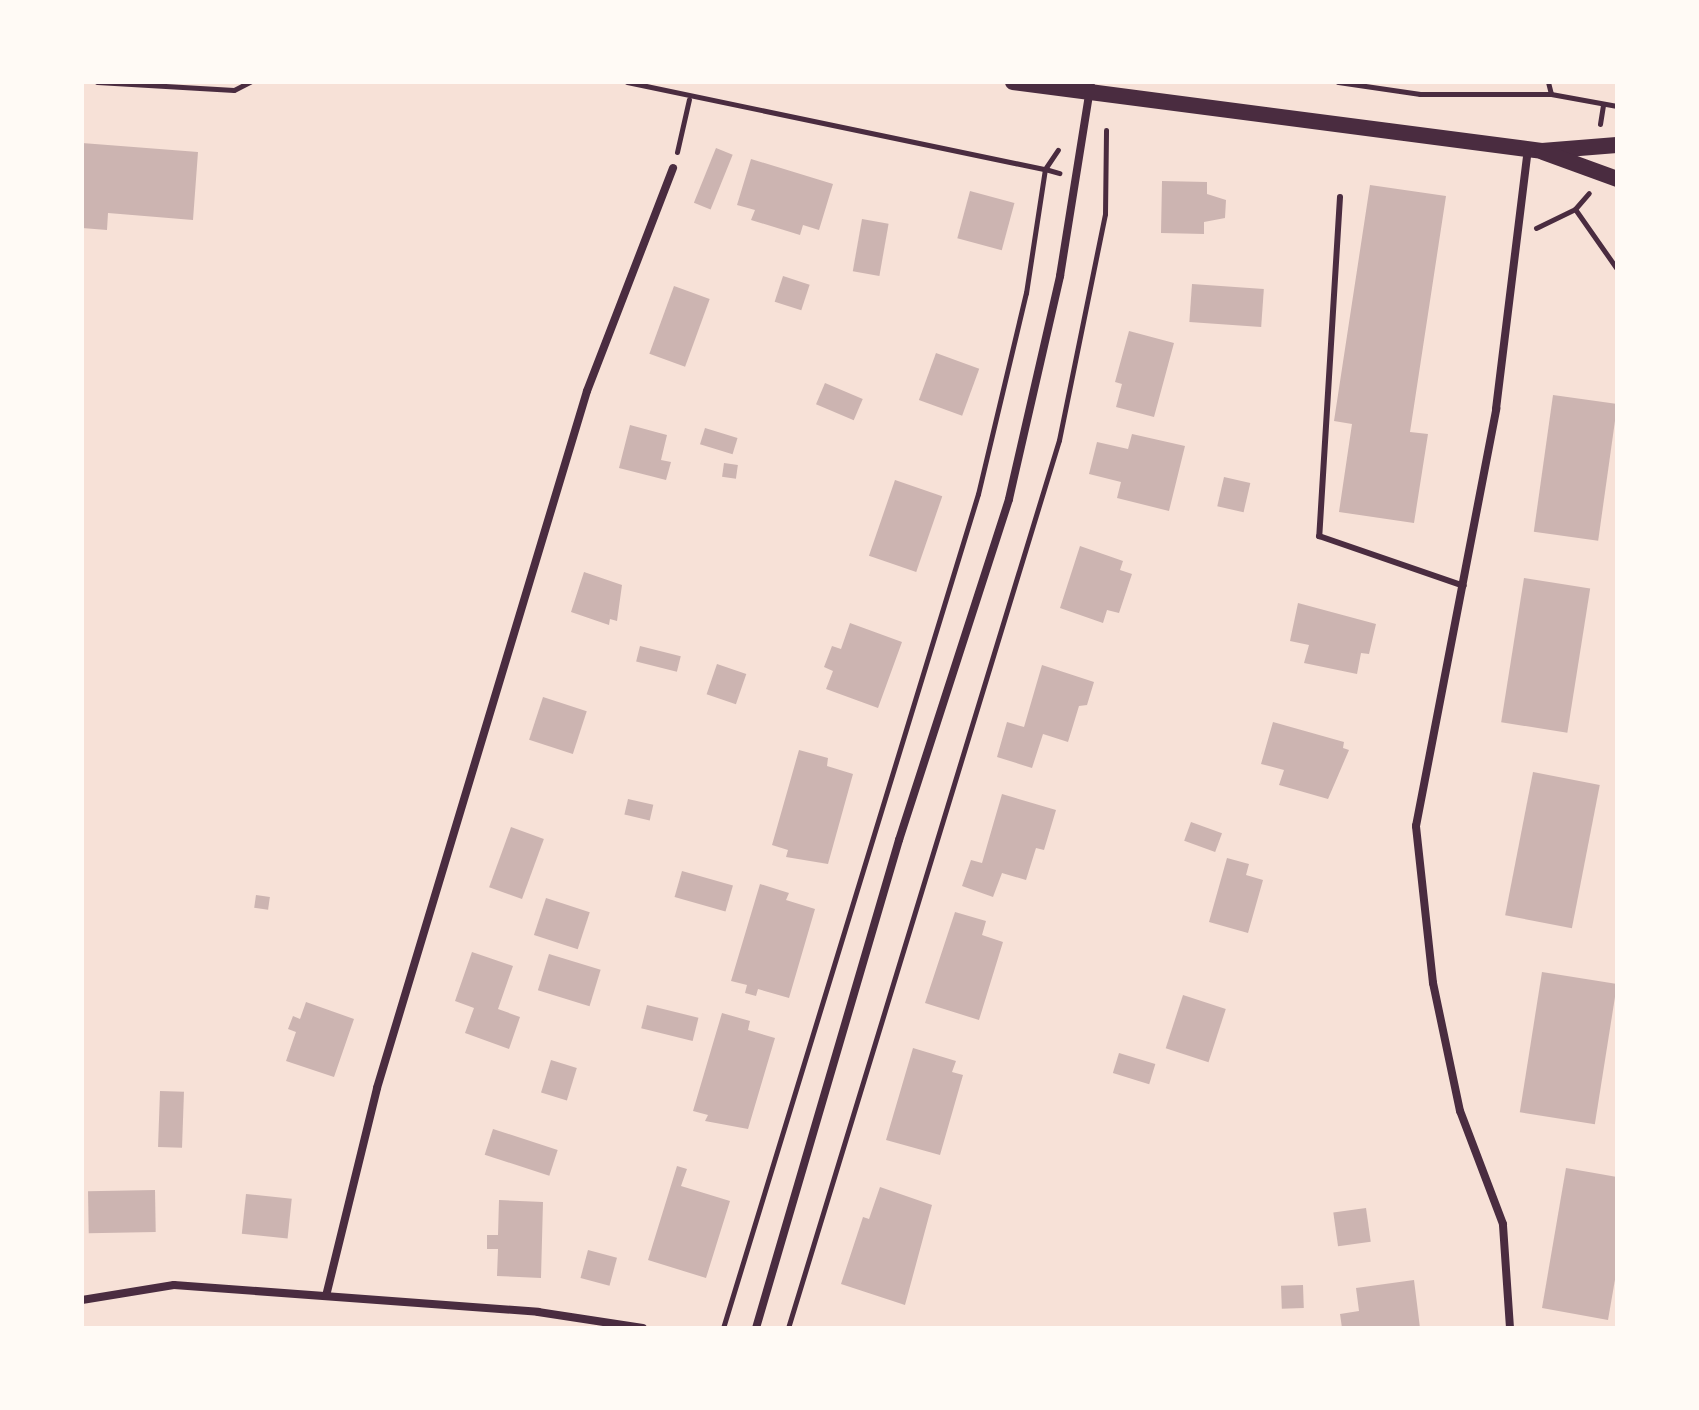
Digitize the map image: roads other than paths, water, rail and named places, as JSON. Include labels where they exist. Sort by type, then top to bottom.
[{"type":"main road","points":[[1013,82],[1535,150],[1617,145]]},
{"type":"main road","points":[[1535,150],[1592,174],[1617,179]]},
{"type":"street","points":[[756,1328],[899,840],[1009,499],[1060,276],[1091,82]]},
{"type":"street","points":[[1510,1328],[1503,1224],[1460,1111],[1433,983],[1416,826],[1496,409],[1535,150]]},
{"type":"street","points":[[326,1296],[377,1088],[583,406],[673,168]]},
{"type":"street","points":[[82,1300],[174,1285],[538,1312],[643,1328]]},
{"type":"lane","points":[[1340,197],[1319,536],[1464,586]]}]
